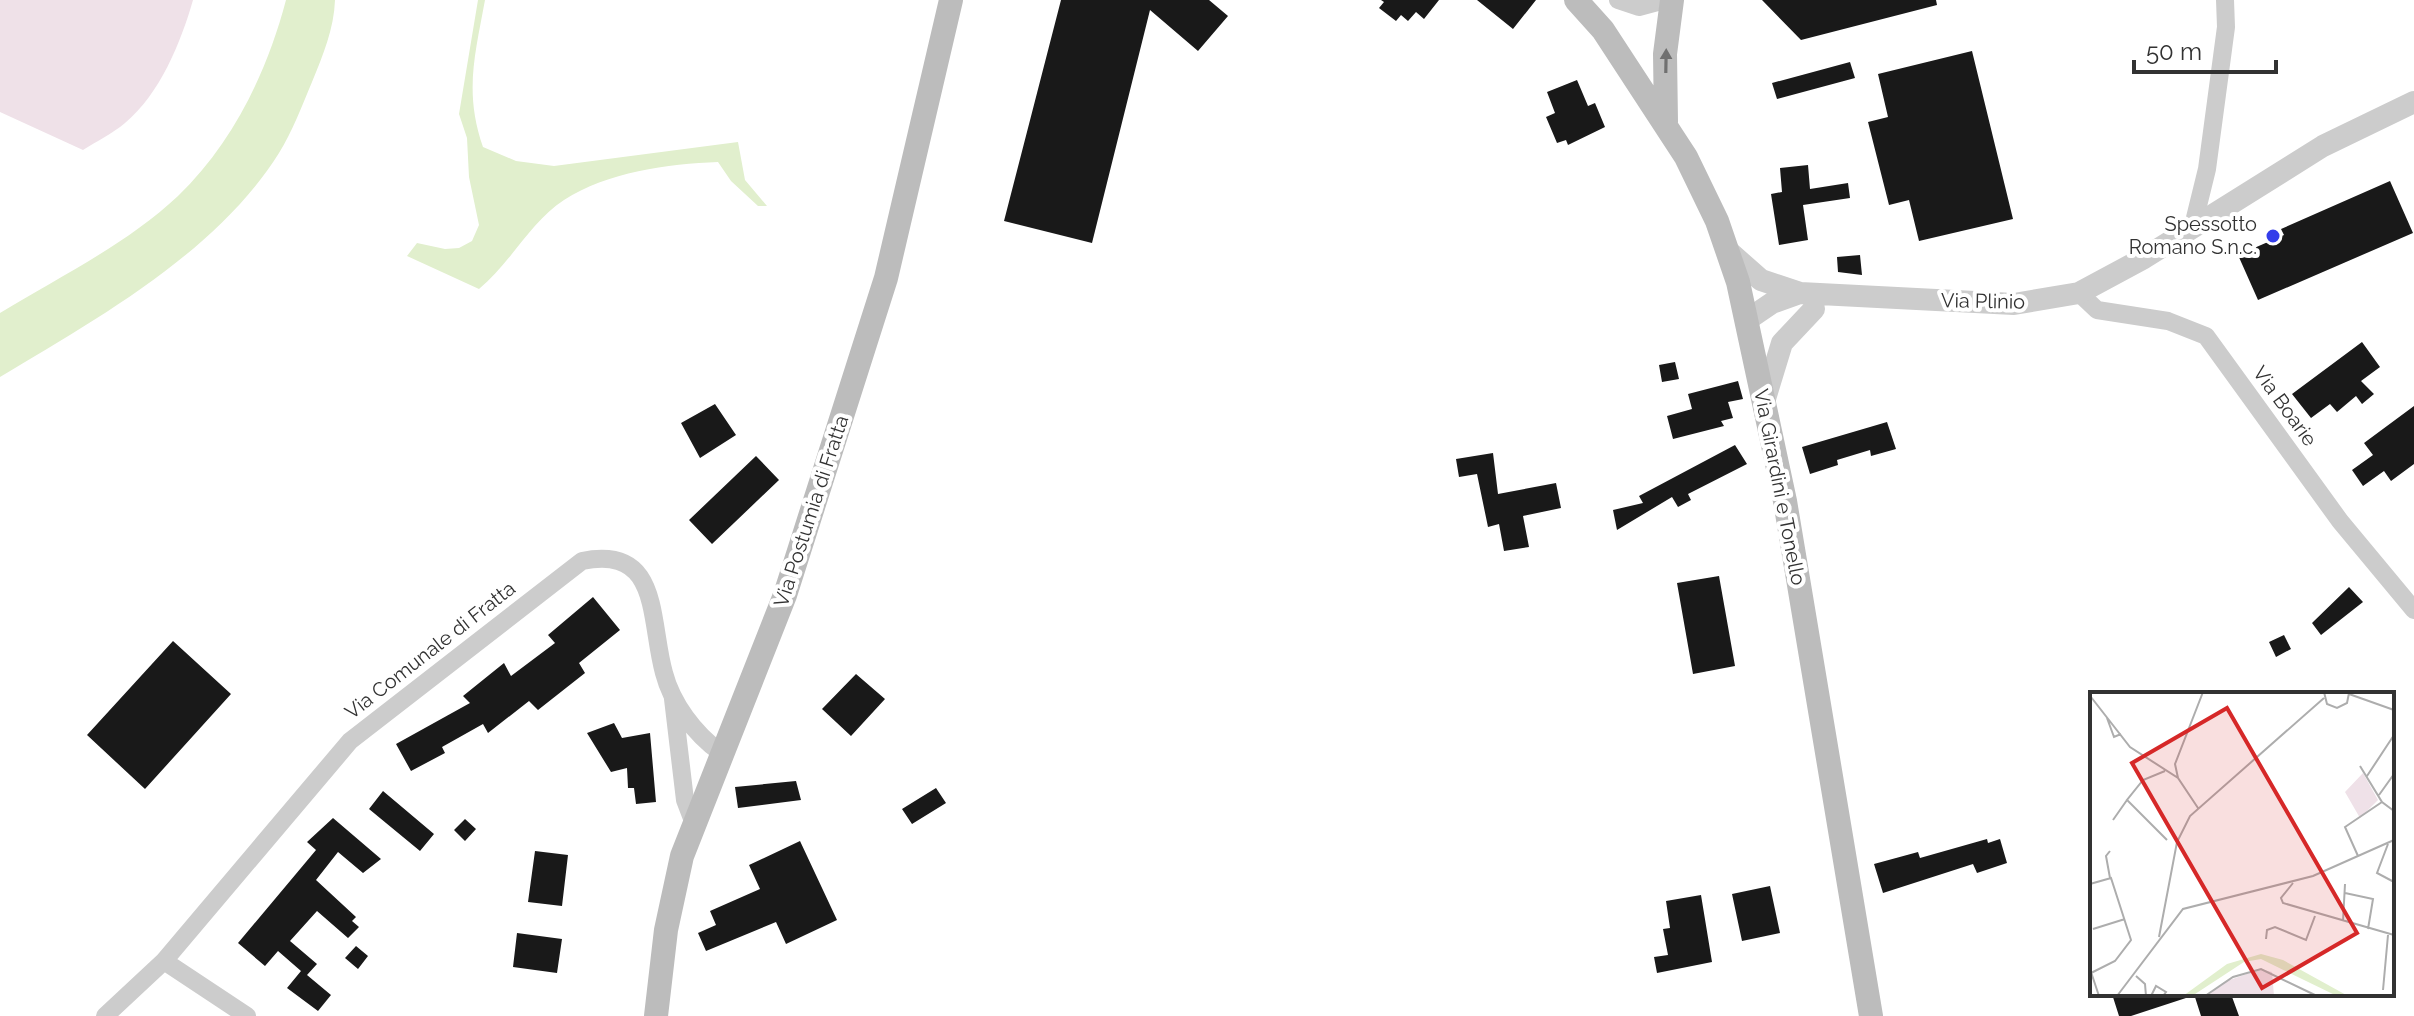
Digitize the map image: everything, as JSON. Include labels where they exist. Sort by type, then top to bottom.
[{"type":"main road","name":"Via Postumia di Fratta","points":[[656,1016],[666,930],[693,821],[785,595],[886,278],[951,0]]},
{"type":"main road","name":"Via Girardini e Tonello","points":[[1576,0],[1603,30],[1666,122],[1717,221],[1727,250],[1747,320],[1785,501],[1871,1016]]},
{"type":"main road","points":[[1666,122],[1665,54],[1672,0]]},
{"type":"street","points":[[1618,0],[1639,7],[1665,0]]},
{"type":"street","points":[[2193,226],[2207,169],[2226,27],[2225,0]]},
{"type":"street","name":"Via Plinio","points":[[1747,320],[1777,322],[1807,301],[1837,297],[2014,304],[2079,293],[2144,258],[2323,146],[2414,102]]},
{"type":"street","points":[[1727,250],[1761,280],[1807,301],[1782,343],[1764,402]]},
{"type":"street","name":"Via Boarie","points":[[2079,293],[2097,310],[2168,321],[2206,336],[2340,521],[2414,610]]},
{"type":"street","name":"Via Comunale di Fratta","points":[[105,1016],[164,961],[350,741],[582,561],[601,557],[622,560],[638,570],[646,586],[664,675],[673,696],[703,740],[720,752]]},
{"type":"street","points":[[673,696],[685,800],[693,821]]},
{"type":"street","points":[[164,961],[247,1016]]},
{"type":"shaded area","points":[[0,0],[193,0],[168,66],[149,97],[125,123],[83,150],[0,112]]},
{"type":"shaded area","points":[[286,0],[335,0],[333,21],[293,128],[253,189],[223,222],[153,280],[115,307],[0,377],[0,313],[137,229],[178,196],[198,175],[246,105],[269,54]]},
{"type":"shaded area","points":[[478,0],[485,0],[475,56],[473,91],[483,147],[516,161],[554,166],[738,142],[745,180],[767,206],[758,206],[731,181],[718,162],[679,165],[618,176],[564,200],[541,220],[479,289],[407,256],[417,243],[445,249],[459,248],[472,241],[479,225],[469,177],[467,138],[459,114]]},
{"type":"building","points":[[1061,0],[1209,0],[1228,16],[1198,51],[1150,10],[1092,243],[1004,221]]},
{"type":"building","points":[[1381,0],[1439,0],[1424,19],[1416,12],[1408,21],[1401,15],[1396,21],[1379,8],[1384,2]]},
{"type":"building","points":[[1477,0],[1536,0],[1513,29]]},
{"type":"building","points":[[1762,0],[1936,0],[1937,5],[1801,40]]},
{"type":"building","points":[[1972,51],[2013,219],[1919,241],[1909,200],[1889,205],[1868,122],[1888,117],[1878,74]]},
{"type":"building","points":[[1850,62],[1855,78],[1777,99],[1772,83]]},
{"type":"building","points":[[1577,80],[1588,106],[1595,103],[1605,127],[1568,145],[1566,140],[1557,143],[1546,117],[1555,113],[1547,92]]},
{"type":"building","points":[[1808,165],[1810,189],[1848,183],[1850,198],[1803,205],[1808,240],[1779,245],[1771,194],[1782,192],[1780,168]]},
{"type":"building","points":[[2390,181],[2413,233],[2258,300],[2238,255],[2284,235],[2281,229]]},
{"type":"building","points":[[1860,255],[1862,275],[1838,272],[1837,257]]},
{"type":"building","points":[[2362,342],[2380,367],[2361,381],[2374,394],[2362,404],[2356,396],[2337,412],[2330,404],[2311,418],[2292,394]]},
{"type":"building","points":[[1675,362],[1679,379],[1662,382],[1659,365]]},
{"type":"building","points":[[1738,381],[1743,399],[1728,402],[1733,418],[1721,421],[1724,426],[1673,439],[1667,416],[1692,409],[1688,394]]},
{"type":"building","points":[[715,404],[736,435],[700,458],[681,423]]},
{"type":"building","points":[[2414,406],[2414,464],[2391,481],[2384,471],[2363,486],[2352,470],[2373,455],[2364,443]]},
{"type":"building","points":[[1887,422],[1896,449],[1871,456],[1870,450],[1837,460],[1838,465],[1810,474],[1802,447]]},
{"type":"building","points":[[1735,445],[1747,464],[1688,494],[1691,500],[1678,507],[1672,497],[1617,530],[1613,510],[1643,503],[1639,496]]},
{"type":"building","points":[[1493,453],[1498,494],[1556,483],[1561,508],[1523,516],[1529,547],[1504,551],[1499,524],[1488,527],[1477,474],[1459,477],[1456,459]]},
{"type":"building","points":[[756,456],[779,480],[712,544],[689,520]]},
{"type":"building","points":[[1719,576],[1735,666],[1693,674],[1677,583]]},
{"type":"building","points":[[2349,587],[2363,602],[2321,635],[2312,623]]},
{"type":"building","points":[[593,597],[620,630],[579,663],[585,673],[538,710],[529,701],[488,733],[483,724],[442,747],[445,753],[411,771],[396,744],[470,703],[463,696],[504,663],[511,676],[555,643],[548,635]]},
{"type":"building","points":[[2284,635],[2291,649],[2276,657],[2269,642]]},
{"type":"building","points":[[173,641],[231,694],[145,789],[87,735]]},
{"type":"building","points":[[856,674],[885,699],[851,736],[822,709]]},
{"type":"building","points":[[614,723],[622,738],[650,733],[656,802],[636,804],[634,788],[628,788],[627,768],[611,772],[587,733]]},
{"type":"building","points":[[796,781],[801,800],[738,808],[735,787]]},
{"type":"building","points":[[936,788],[946,803],[912,824],[902,809]]},
{"type":"building","points":[[383,791],[434,834],[420,851],[369,809]]},
{"type":"building","points":[[333,818],[381,859],[363,873],[338,852],[316,880],[356,917],[352,921],[359,927],[348,938],[317,911],[290,941],[317,964],[307,975],[331,995],[318,1011],[287,988],[301,971],[278,951],[265,966],[238,943],[316,850],[307,842]]},
{"type":"building","points":[[465,819],[476,829],[465,841],[454,830]]},
{"type":"building","points":[[1987,839],[1988,843],[2000,839],[2007,863],[1977,873],[1973,864],[1883,893],[1874,864],[1918,852],[1920,858]]},
{"type":"building","points":[[800,841],[837,920],[786,944],[776,922],[706,951],[698,933],[716,925],[710,911],[760,889],[749,865]]},
{"type":"building","points":[[535,851],[568,855],[562,906],[528,902]]},
{"type":"building","points":[[1770,886],[1780,933],[1742,941],[1732,894]]},
{"type":"building","points":[[1701,895],[1712,962],[1657,973],[1654,957],[1668,955],[1663,929],[1670,928],[1666,901]]},
{"type":"building","points":[[517,933],[562,939],[557,973],[513,967]]},
{"type":"building","points":[[356,946],[368,956],[358,969],[345,958]]},
{"type":"building","points":[[2113,996],[2189,996],[2131,1016],[2119,1016]]},
{"type":"building","points":[[2195,996],[2232,996],[2239,1016],[2201,1016]]},
{"type":"place","name":"Spessotto Romano S.n.c.","points":[[2273,236]]}]
